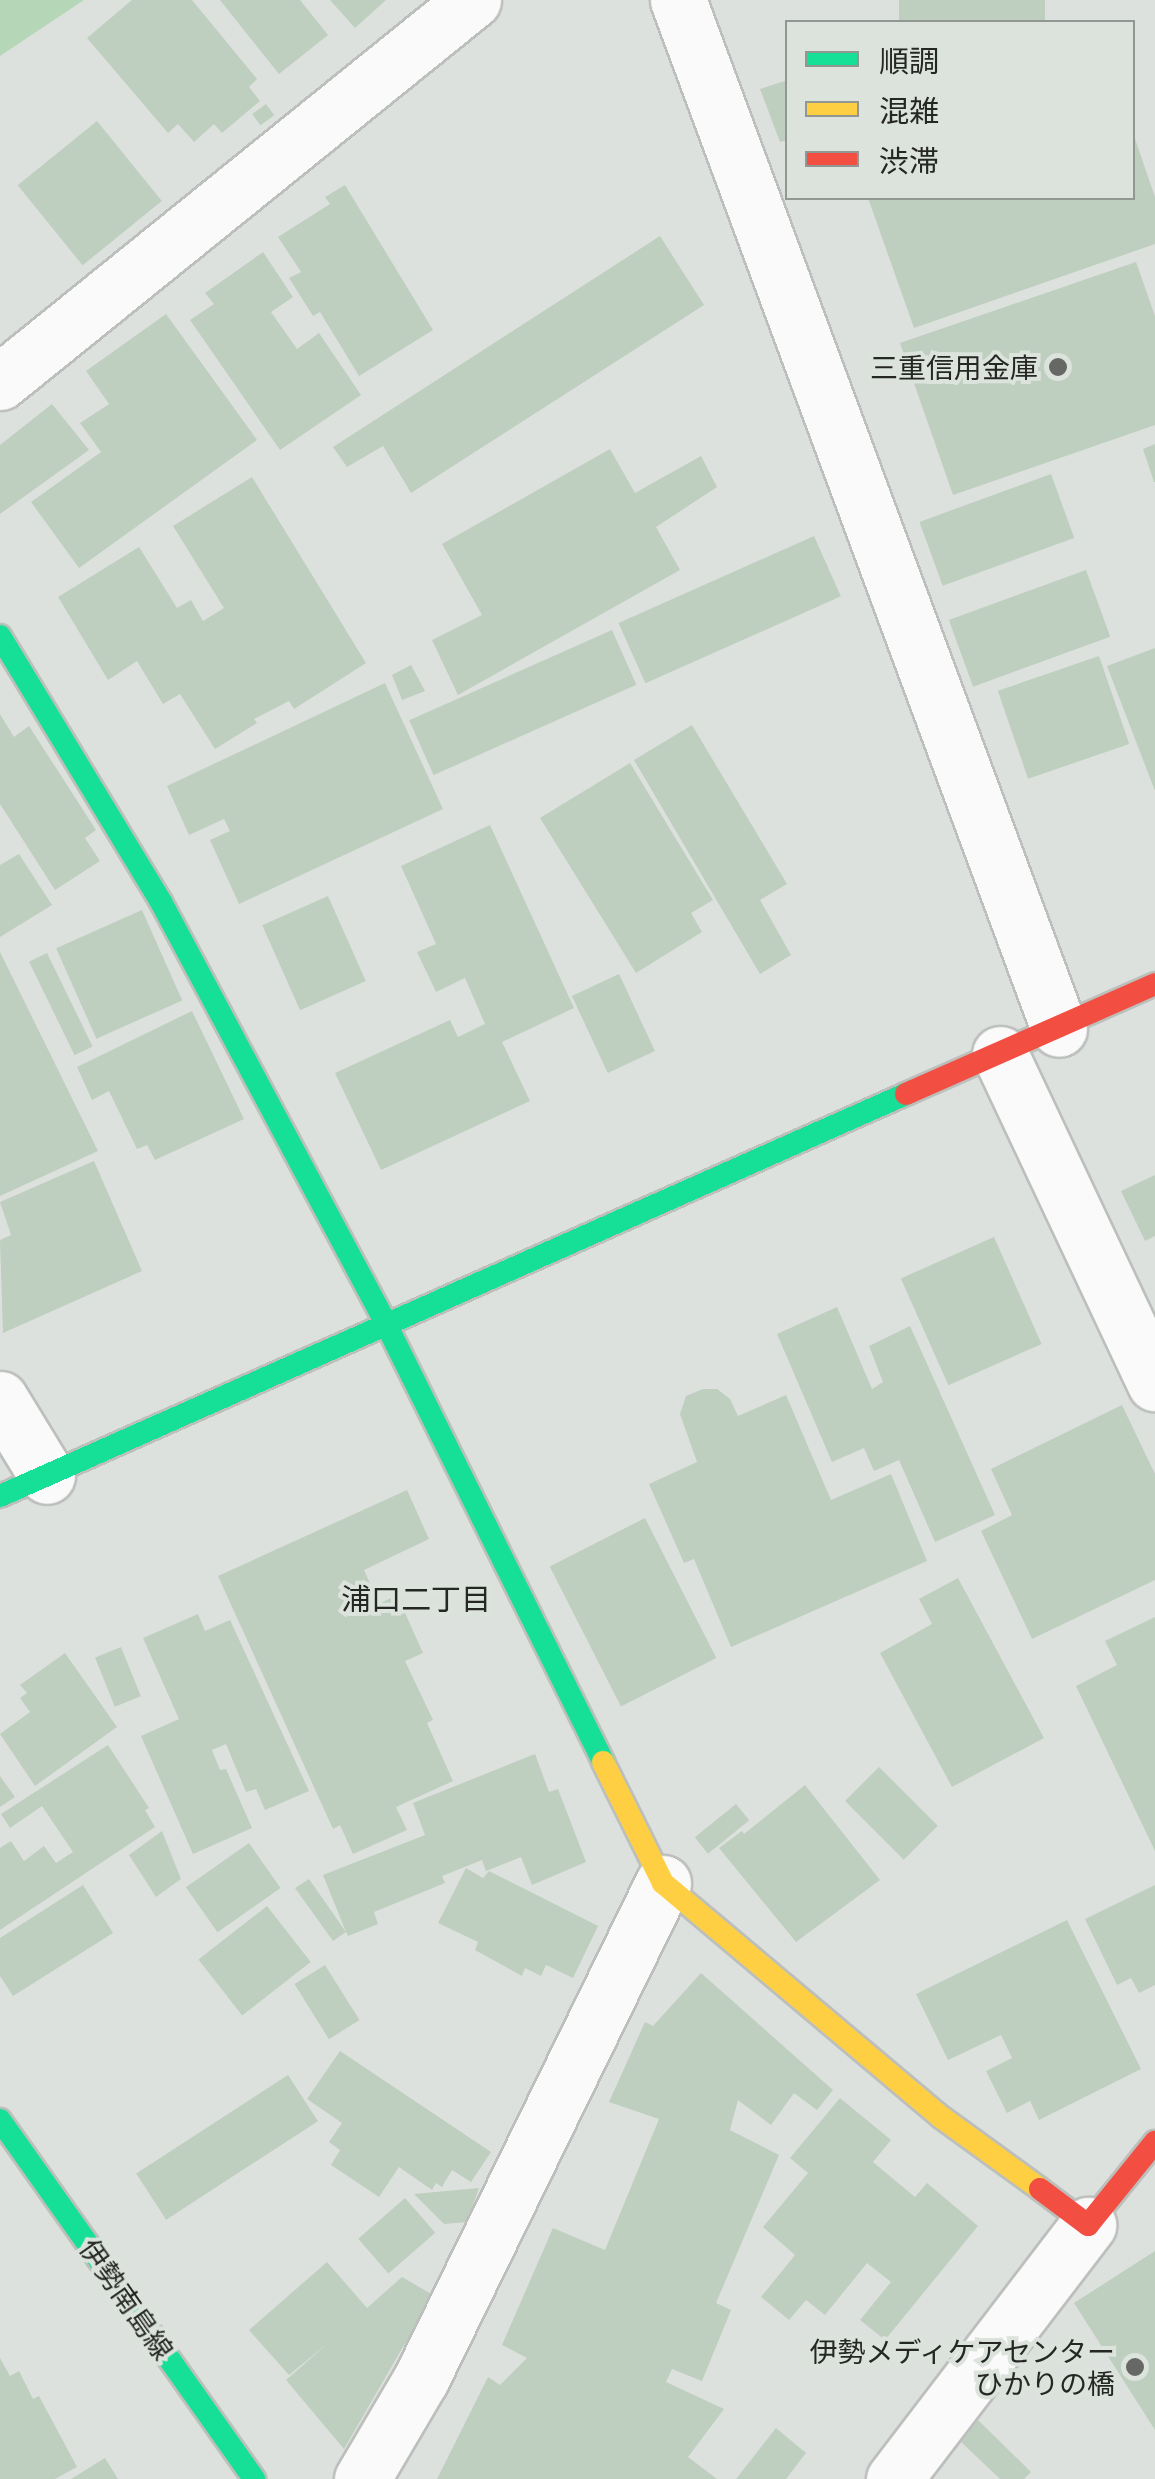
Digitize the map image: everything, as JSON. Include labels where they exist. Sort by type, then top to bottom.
[{"type":"street","points":[[0,382],[472,0]]},
{"type":"street","points":[[678,0],[1059,1029]]},
{"type":"street","points":[[0,636],[161,902],[386,1324],[663,1883],[941,2116],[1088,2225]]},
{"type":"street","points":[[0,1398],[24,1486],[1155,984]]},
{"type":"street","points":[[1000,1054],[1155,1383]]},
{"type":"street","points":[[362,2479],[422,2379],[663,1883]]},
{"type":"street","name":"伊勢南島線","points":[[0,2120],[254,2479]]},
{"type":"street","points":[[894,2479],[1155,2142]]},
{"type":"green space","points":[[0,0],[84,0],[0,56]]},
{"type":"building","points":[[132,0],[192,0],[257,79],[249,87],[260,101],[222,133],[214,124],[194,142],[178,124],[168,133],[87,38]]},
{"type":"building","points":[[220,0],[300,0],[328,35],[279,74]]},
{"type":"building","points":[[330,0],[386,0],[355,28]]},
{"type":"building","points":[[899,0],[1045,0],[1045,20],[899,20]]},
{"type":"building","points":[[785,81],[785,141],[780,142],[760,89]]},
{"type":"building","points":[[266,104],[274,115],[260,125],[252,114]]},
{"type":"building","points":[[97,121],[162,201],[83,265],[18,185]]},
{"type":"building","points":[[1135,139],[1155,197],[1155,244],[914,328],[869,200],[1135,200]]},
{"type":"building","points":[[345,185],[433,330],[359,376],[320,312],[313,316],[289,278],[301,272],[278,237],[330,204],[325,197]]},
{"type":"building","points":[[660,236],[704,305],[411,493],[383,446],[347,467],[333,447]]},
{"type":"building","points":[[263,252],[293,297],[271,312],[297,349],[319,333],[361,395],[280,450],[190,320],[214,304],[205,293]]},
{"type":"building","points":[[1136,262],[1155,316],[1155,425],[953,495],[900,343]]},
{"type":"building","points":[[166,314],[257,440],[79,568],[31,502],[101,452],[80,423],[109,404],[86,371]]},
{"type":"building","points":[[52,404],[89,450],[0,514],[0,445]]},
{"type":"building","points":[[1155,444],[1155,482],[1154,482],[1143,449]]},
{"type":"building","points":[[610,449],[635,493],[701,456],[717,487],[656,527],[680,570],[458,695],[432,640],[482,615],[442,544]]},
{"type":"building","points":[[1051,474],[1074,538],[943,586],[919,522]]},
{"type":"building","points":[[252,477],[366,663],[294,709],[289,701],[254,719],[257,723],[215,749],[180,694],[163,704],[137,661],[108,680],[58,597],[139,547],[177,608],[191,600],[203,621],[224,608],[173,526]]},
{"type":"building","points":[[814,536],[841,596],[645,683],[619,623]]},
{"type":"building","points":[[1086,570],[1110,637],[973,687],[949,620]]},
{"type":"building","points":[[612,630],[636,685],[434,775],[409,720]]},
{"type":"building","points":[[1155,648],[1155,791],[1107,666]]},
{"type":"building","points":[[1099,656],[1129,744],[1028,779],[998,691]]},
{"type":"building","points":[[411,665],[425,691],[402,700],[392,675]]},
{"type":"building","points":[[385,683],[443,809],[239,904],[210,840],[230,831],[224,819],[189,835],[167,786]]},
{"type":"building","points":[[0,714],[14,737],[29,726],[96,830],[85,838],[100,861],[55,890],[0,804]]},
{"type":"building","points":[[692,725],[787,884],[760,900],[791,955],[760,974],[634,760]]},
{"type":"building","points":[[630,763],[713,900],[691,913],[702,932],[636,973],[540,818]]},
{"type":"building","points":[[490,825],[574,1008],[502,1042],[530,1101],[381,1170],[335,1073],[450,1020],[458,1037],[485,1024],[465,978],[436,992],[417,952],[436,944],[401,866]]},
{"type":"building","points":[[19,854],[52,905],[0,937],[0,865]]},
{"type":"building","points":[[328,896],[366,981],[300,1010],[262,925]]},
{"type":"building","points":[[142,910],[182,1000],[96,1039],[56,948]]},
{"type":"building","points":[[0,952],[98,1151],[0,1196]]},
{"type":"building","points":[[47,953],[93,1046],[75,1055],[29,962]]},
{"type":"building","points":[[619,974],[655,1051],[608,1073],[572,996]]},
{"type":"building","points":[[192,1011],[244,1119],[155,1160],[147,1145],[137,1149],[109,1091],[92,1100],[77,1067]]},
{"type":"building","points":[[94,1161],[142,1271],[3,1333],[0,1240],[11,1235],[0,1202]]},
{"type":"building","points":[[1155,1175],[1155,1236],[1145,1241],[1121,1191]]},
{"type":"building","points":[[994,1237],[1042,1344],[948,1385],[901,1278]]},
{"type":"building","points":[[837,1307],[872,1389],[883,1382],[869,1346],[910,1326],[995,1515],[935,1542],[899,1460],[874,1471],[864,1448],[832,1462],[777,1334]]},
{"type":"building","points":[[703,1389],[717,1389],[730,1399],[738,1416],[786,1395],[831,1500],[891,1474],[927,1561],[731,1647],[694,1559],[684,1563],[649,1484],[697,1462],[680,1414],[686,1396]]},
{"type":"building","points":[[1122,1405],[1155,1474],[1155,1580],[1032,1639],[981,1531],[1012,1515],[991,1469]]},
{"type":"building","points":[[407,1490],[429,1539],[364,1570],[379,1604],[397,1595],[423,1653],[405,1661],[433,1720],[427,1723],[453,1781],[396,1807],[407,1830],[353,1854],[340,1825],[333,1829],[218,1576]]},
{"type":"building","points":[[645,1518],[716,1658],[621,1706],[550,1567]]},
{"type":"building","points":[[958,1578],[1044,1738],[952,1787],[880,1653],[932,1624],[919,1599]]},
{"type":"building","points":[[198,1614],[205,1631],[230,1620],[309,1791],[265,1810],[256,1789],[246,1792],[226,1744],[212,1750],[220,1770],[226,1769],[252,1828],[193,1854],[141,1736],[179,1719],[143,1638]]},
{"type":"building","points":[[1155,1617],[1155,1851],[1076,1686],[1117,1665],[1105,1641]]},
{"type":"building","points":[[121,1647],[141,1696],[115,1707],[95,1657]]},
{"type":"building","points":[[65,1653],[117,1727],[35,1786],[0,1734],[30,1712],[20,1698],[27,1693],[20,1685]]},
{"type":"building","points":[[108,1745],[149,1808],[145,1810],[155,1827],[0,1930],[0,1848],[11,1841],[24,1861],[44,1846],[56,1863],[73,1852],[42,1806],[10,1828],[1,1814]]},
{"type":"building","points":[[535,1754],[549,1792],[558,1789],[586,1862],[532,1885],[521,1857],[486,1871],[482,1860],[442,1876],[445,1883],[374,1912],[378,1924],[348,1936],[323,1875],[425,1835],[413,1803]]},
{"type":"building","points":[[879,1767],[938,1826],[904,1860],[845,1801]]},
{"type":"building","points":[[0,1776],[15,1797],[0,1807]]},
{"type":"building","points":[[805,1785],[880,1880],[796,1942],[719,1848],[742,1831],[744,1834]]},
{"type":"building","points":[[736,1804],[749,1820],[708,1854],[695,1837]]},
{"type":"building","points":[[162,1831],[181,1879],[156,1897],[129,1855]]},
{"type":"building","points":[[249,1843],[281,1888],[217,1932],[186,1887]]},
{"type":"building","points":[[466,1868],[483,1878],[489,1871],[598,1926],[573,1978],[546,1965],[541,1976],[525,1968],[522,1976],[475,1950],[478,1942],[438,1923]]},
{"type":"building","points":[[309,1879],[346,1932],[333,1941],[295,1888]]},
{"type":"building","points":[[83,1885],[113,1933],[13,1996],[0,1976],[0,1938]]},
{"type":"building","points":[[1155,1885],[1155,1985],[1139,1993],[1131,1978],[1117,1985],[1085,1919]]},
{"type":"building","points":[[267,1906],[311,1962],[242,2016],[198,1960]]},
{"type":"building","points":[[1067,1920],[1141,2069],[1039,2120],[1030,2101],[1007,2113],[986,2071],[1012,2058],[1001,2035],[948,2060],[916,1994]]},
{"type":"building","points":[[325,1965],[359,2020],[329,2039],[294,1984]]},
{"type":"building","points":[[701,1973],[833,2090],[817,2110],[794,2093],[771,2125],[738,2100],[730,2130],[779,2155],[716,2303],[731,2310],[702,2381],[672,2369],[666,2382],[724,2409],[688,2457],[717,2479],[437,2479],[488,2377],[500,2385],[527,2358],[502,2345],[553,2228],[605,2250],[659,2119],[609,2102],[645,2022],[653,2026]]},
{"type":"building","points":[[340,2051],[491,2152],[471,2182],[452,2170],[442,2187],[436,2183],[432,2190],[399,2167],[379,2197],[331,2165],[340,2150],[329,2142],[342,2123],[307,2099]]},
{"type":"building","points":[[288,2075],[318,2121],[166,2220],[136,2174]]},
{"type":"building","points":[[840,2098],[891,2140],[873,2162],[915,2197],[927,2183],[978,2226],[885,2340],[860,2320],[891,2282],[867,2263],[825,2315],[806,2300],[789,2320],[761,2297],[795,2255],[763,2227],[808,2173],[790,2158]]},
{"type":"building","points":[[479,2188],[467,2222],[444,2224],[414,2194]]},
{"type":"building","points":[[405,2198],[435,2233],[388,2273],[358,2239]]},
{"type":"building","name":"伊勢メディケアセンター ひかりの橋","points":[[1155,2251],[1155,2430],[1074,2303]]},
{"type":"building","points":[[327,2262],[367,2308],[402,2277],[433,2295],[344,2449],[286,2380],[328,2343],[289,2375],[249,2330]]},
{"type":"building","points":[[0,2358],[10,2376],[19,2371],[33,2399],[39,2396],[77,2467],[55,2479],[0,2479]]},
{"type":"building","points":[[978,2420],[1031,2472],[1024,2479],[1000,2479],[958,2439]]},
{"type":"building","points":[[776,2428],[806,2453],[786,2479],[736,2479]]},
{"type":"building","points":[[105,2458],[118,2479],[71,2479]]},
{"type":"traffic: fast","points":[[0,636],[161,902],[386,1324],[603,1762]]},
{"type":"traffic: fast","points":[[0,1496],[906,1094]]},
{"type":"traffic: fast","points":[[0,2120],[254,2479]]},
{"type":"traffic: slow","points":[[603,1762],[663,1883],[941,2117],[1040,2189]]},
{"type":"traffic: jam","points":[[906,1094],[1155,984]]},
{"type":"traffic: jam","points":[[1040,2189],[1088,2225],[1155,2142]]},
{"type":"place","name":"三重信用金庫","points":[[1058,367]]},
{"type":"place","name":"伊勢メディケアセンター ひかりの橋","points":[[1135,2367]]},
{"type":"district","name":"浦口二丁目","points":[[416,1598]]}]
